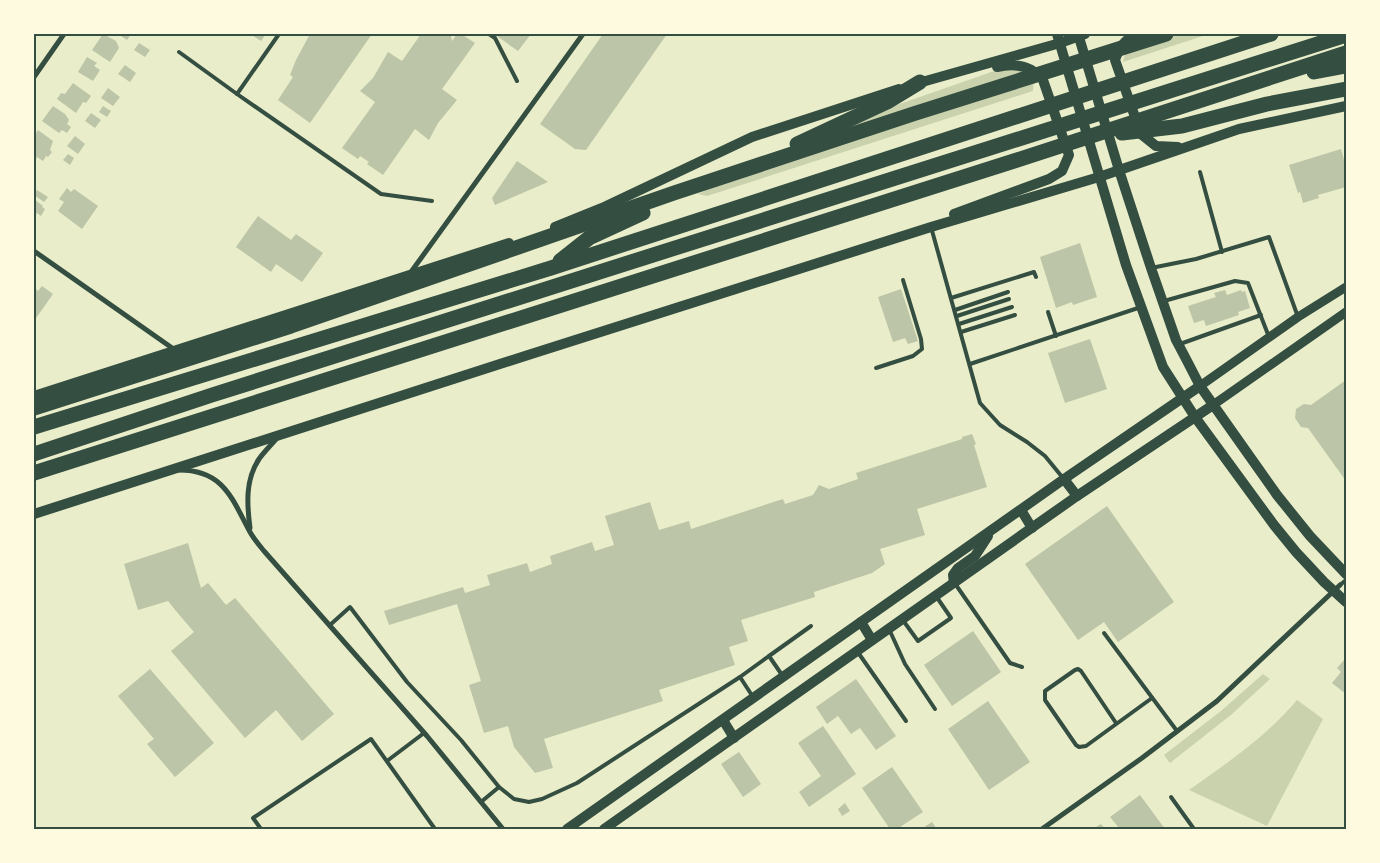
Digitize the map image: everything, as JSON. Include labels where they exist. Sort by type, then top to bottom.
[{"type":"highway","points":[[34,408],[291,326],[711,181],[922,111],[1166,34]]},
{"type":"highway","points":[[34,427],[551,268],[1271,34]]},
{"type":"highway","points":[[34,454],[212,395],[1346,35]]},
{"type":"highway","points":[[34,473],[1014,161],[1346,53]]},
{"type":"highway","points":[[1256,82],[1346,66]]},
{"type":"highway","points":[[551,268],[589,238],[887,102],[920,82]]},
{"type":"highway","points":[[1090,136],[1182,126],[1267,104],[1346,89]]},
{"type":"main road","points":[[34,396],[408,277],[484,250],[534,236],[602,208],[752,137],[920,82],[974,68],[1058,38],[1081,34],[1119,170],[1151,268],[1179,345],[1200,386],[1293,515],[1346,574]]},
{"type":"main road","points":[[1135,34],[1118,49],[1115,60],[1141,134],[1156,146],[1192,146]]},
{"type":"main road","points":[[1058,38],[1099,176],[1141,307],[1163,367],[1195,417],[1274,525],[1296,552],[1337,588],[1346,602]]},
{"type":"main road","points":[[934,227],[946,217],[1049,179],[1062,172],[1069,156],[1044,80],[1039,74],[1032,69],[1008,64],[984,70],[974,68]]},
{"type":"main road","points":[[34,514],[525,356],[1119,170],[1239,129],[1346,106]]},
{"type":"main road","points":[[567,829],[1064,479],[1200,386]]},
{"type":"main road","points":[[604,829],[1077,496],[1213,405]]},
{"type":"main road","points":[[1064,479],[1077,496]]},
{"type":"main road","points":[[1021,510],[1032,528]]},
{"type":"main road","points":[[954,583],[953,575],[958,568],[975,556],[991,531]]},
{"type":"main road","points":[[861,622],[872,640]]},
{"type":"main road","points":[[723,720],[734,738]]},
{"type":"street","points":[[34,77],[64,34]]},
{"type":"street","points":[[408,277],[583,34]]},
{"type":"street","points":[[34,251],[177,351]]},
{"type":"street","points":[[1200,386],[1298,316],[1346,287]]},
{"type":"street","points":[[1213,405],[1346,312]]},
{"type":"street","points":[[251,534],[247,500],[250,480],[259,459],[280,435]]},
{"type":"street","points":[[170,470],[202,472],[218,483],[234,499],[251,534],[264,551],[424,733],[503,829]]},
{"type":"street","points":[[1042,829],[1224,695],[1337,588]]},
{"type":"lane","points":[[236,94],[279,34]]},
{"type":"lane","points":[[489,34],[495,38],[517,82]]},
{"type":"lane","points":[[179,52],[236,94],[381,194],[432,201]]},
{"type":"lane","points":[[1200,172],[1222,252]]},
{"type":"lane","points":[[934,227],[980,404],[1000,425],[1028,442],[1045,456],[1064,479]]},
{"type":"lane","points":[[1151,268],[1196,259],[1270,237],[1298,316]]},
{"type":"lane","points":[[951,298],[1034,272],[1036,277]]},
{"type":"lane","points":[[876,368],[913,356],[922,349],[921,339],[902,280]]},
{"type":"lane","points":[[1163,301],[1235,281],[1248,283],[1269,337]]},
{"type":"lane","points":[[955,310],[1008,292]]},
{"type":"lane","points":[[956,316],[1009,299]]},
{"type":"lane","points":[[959,324],[1012,307]]},
{"type":"lane","points":[[970,364],[1141,307]]},
{"type":"lane","points":[[1048,312],[1056,336]]},
{"type":"lane","points":[[961,332],[1014,315]]},
{"type":"lane","points":[[1179,345],[1260,315]]},
{"type":"lane","points":[[1337,588],[1346,580]]},
{"type":"lane","points":[[954,583],[1010,663],[1022,667]]},
{"type":"lane","points":[[902,619],[918,641],[951,618],[935,596]]},
{"type":"lane","points":[[330,625],[350,607],[407,682],[461,740],[499,787],[514,799],[529,802],[542,799],[577,783],[740,677],[811,626]]},
{"type":"lane","points":[[889,629],[905,664],[935,709]]},
{"type":"lane","points":[[1104,633],[1177,731]]},
{"type":"lane","points":[[857,651],[906,721]]},
{"type":"lane","points":[[769,656],[784,677]]},
{"type":"lane","points":[[1116,723],[1078,669],[1045,691],[1045,700],[1079,747],[1086,746],[1152,698]]},
{"type":"lane","points":[[740,677],[754,698]]},
{"type":"lane","points":[[387,761],[424,733]]},
{"type":"lane","points":[[261,829],[253,818],[371,739],[435,829]]},
{"type":"lane","points":[[481,802],[499,787]]},
{"type":"lane","points":[[1171,797],[1194,829]]},
{"type":"green space","points":[[1140,34],[1209,34],[1123,62],[1128,46]]},
{"type":"green space","points":[[1017,68],[1034,78],[1033,91],[707,196],[698,194],[874,113],[997,70]]},
{"type":"green space","points":[[1263,674],[1270,679],[1232,714],[1170,763],[1164,755],[1221,711]]},
{"type":"green space","points":[[1297,700],[1323,719],[1267,826],[1189,790],[1260,737]]},
{"type":"building","points":[[103,34],[116,41],[119,48],[110,62],[92,50]]},
{"type":"building","points":[[118,34],[131,34],[127,40]]},
{"type":"building","points":[[250,34],[266,34],[261,41]]},
{"type":"building","points":[[310,34],[372,34],[310,123],[278,100],[293,77],[290,75]]},
{"type":"building","points":[[421,34],[445,34],[443,36],[451,36],[452,41],[457,34],[461,34],[475,43],[442,89],[457,100],[438,123],[429,140],[415,129],[383,175],[367,164],[369,162],[360,156],[358,159],[342,148],[375,102],[360,91],[373,78],[388,52],[402,61]]},
{"type":"building","points":[[494,34],[531,34],[518,51]]},
{"type":"building","points":[[603,34],[667,34],[586,150],[575,149],[540,124]]},
{"type":"building","points":[[139,43],[150,50],[145,57],[134,50]]},
{"type":"building","points":[[87,57],[97,63],[94,66],[100,70],[93,81],[78,72]]},
{"type":"building","points":[[125,65],[136,73],[130,82],[118,74]]},
{"type":"building","points":[[73,83],[91,96],[86,103],[83,102],[76,113],[57,99],[61,93],[65,94]]},
{"type":"building","points":[[108,88],[120,97],[113,106],[101,98]]},
{"type":"building","points":[[53,106],[65,114],[69,120],[67,124],[71,127],[67,133],[62,130],[59,133],[42,121]]},
{"type":"building","points":[[103,106],[111,111],[107,117],[99,112]]},
{"type":"building","points":[[91,113],[101,120],[95,128],[85,121]]},
{"type":"building","points":[[38,130],[53,141],[50,150],[52,152],[43,161],[37,157],[34,162],[34,136]]},
{"type":"building","points":[[75,136],[85,144],[78,154],[67,146]]},
{"type":"building","points":[[1341,149],[1346,167],[1346,187],[1318,195],[1319,198],[1303,203],[1289,165]]},
{"type":"building","points":[[68,154],[74,158],[70,165],[63,160]]},
{"type":"building","points":[[517,161],[548,182],[495,205],[492,198]]},
{"type":"building","points":[[67,188],[71,192],[74,189],[98,206],[82,229],[58,211],[64,202],[59,199]]},
{"type":"building","points":[[37,190],[48,197],[44,202],[34,195]]},
{"type":"building","points":[[34,199],[45,209],[41,216],[37,213],[34,218]]},
{"type":"building","points":[[258,216],[291,240],[296,234],[323,253],[302,282],[276,264],[271,272],[236,247]]},
{"type":"building","points":[[1080,243],[1097,297],[1073,305],[1072,302],[1056,308],[1040,257]]},
{"type":"building","points":[[42,286],[53,294],[34,321],[34,287],[38,291]]},
{"type":"building","points":[[901,289],[918,341],[908,344],[905,338],[893,342],[878,297]]},
{"type":"building","points":[[1225,290],[1227,295],[1241,290],[1242,292],[1245,291],[1250,308],[1238,312],[1239,315],[1206,326],[1204,320],[1194,323],[1188,306],[1216,297],[1214,293]]},
{"type":"building","points":[[1090,339],[1107,389],[1065,403],[1048,353]]},
{"type":"building","points":[[1346,380],[1346,481],[1308,428],[1301,427],[1295,418],[1296,409],[1304,404],[1311,405]]},
{"type":"building","points":[[972,434],[987,487],[917,509],[925,535],[880,549],[885,564],[872,573],[814,592],[815,597],[741,620],[748,641],[729,647],[735,665],[659,690],[663,701],[544,739],[553,768],[535,773],[514,747],[508,726],[484,733],[469,685],[481,681],[457,604],[389,625],[384,611],[463,587],[465,593],[490,585],[487,575],[527,563],[530,572],[552,564],[550,556],[592,542],[595,551],[614,545],[605,516],[650,502],[659,530],[689,521],[691,529],[783,499],[785,504],[813,495],[819,485],[829,489],[858,479],[856,473],[962,439],[962,437]]},
{"type":"building","points":[[1107,506],[1174,602],[1118,642],[1104,622],[1078,640],[1025,564]]},
{"type":"building","points":[[188,543],[201,588],[208,583],[226,605],[235,598],[334,714],[302,741],[276,710],[245,738],[171,651],[194,632],[168,601],[138,610],[124,564]]},
{"type":"building","points":[[973,631],[1001,672],[952,706],[924,665]]},
{"type":"building","points":[[1345,659],[1346,694],[1332,683],[1341,672],[1337,668]]},
{"type":"building","points":[[150,669],[214,743],[175,777],[147,744],[154,739],[118,696]]},
{"type":"building","points":[[856,679],[896,736],[876,750],[860,728],[851,734],[838,716],[827,724],[816,707]]},
{"type":"building","points":[[988,701],[1030,762],[989,790],[948,729]]},
{"type":"building","points":[[823,726],[856,774],[809,807],[799,792],[821,776],[798,743]]},
{"type":"building","points":[[739,752],[761,784],[743,797],[721,764]]},
{"type":"building","points":[[892,767],[923,812],[897,829],[890,829],[862,788]]},
{"type":"building","points":[[1140,795],[1165,829],[1120,829],[1110,817]]},
{"type":"building","points":[[845,803],[850,811],[842,816],[838,809]]},
{"type":"building","points":[[932,822],[937,829],[921,829]]},
{"type":"building","points":[[1101,824],[1105,829],[1093,829]]}]
